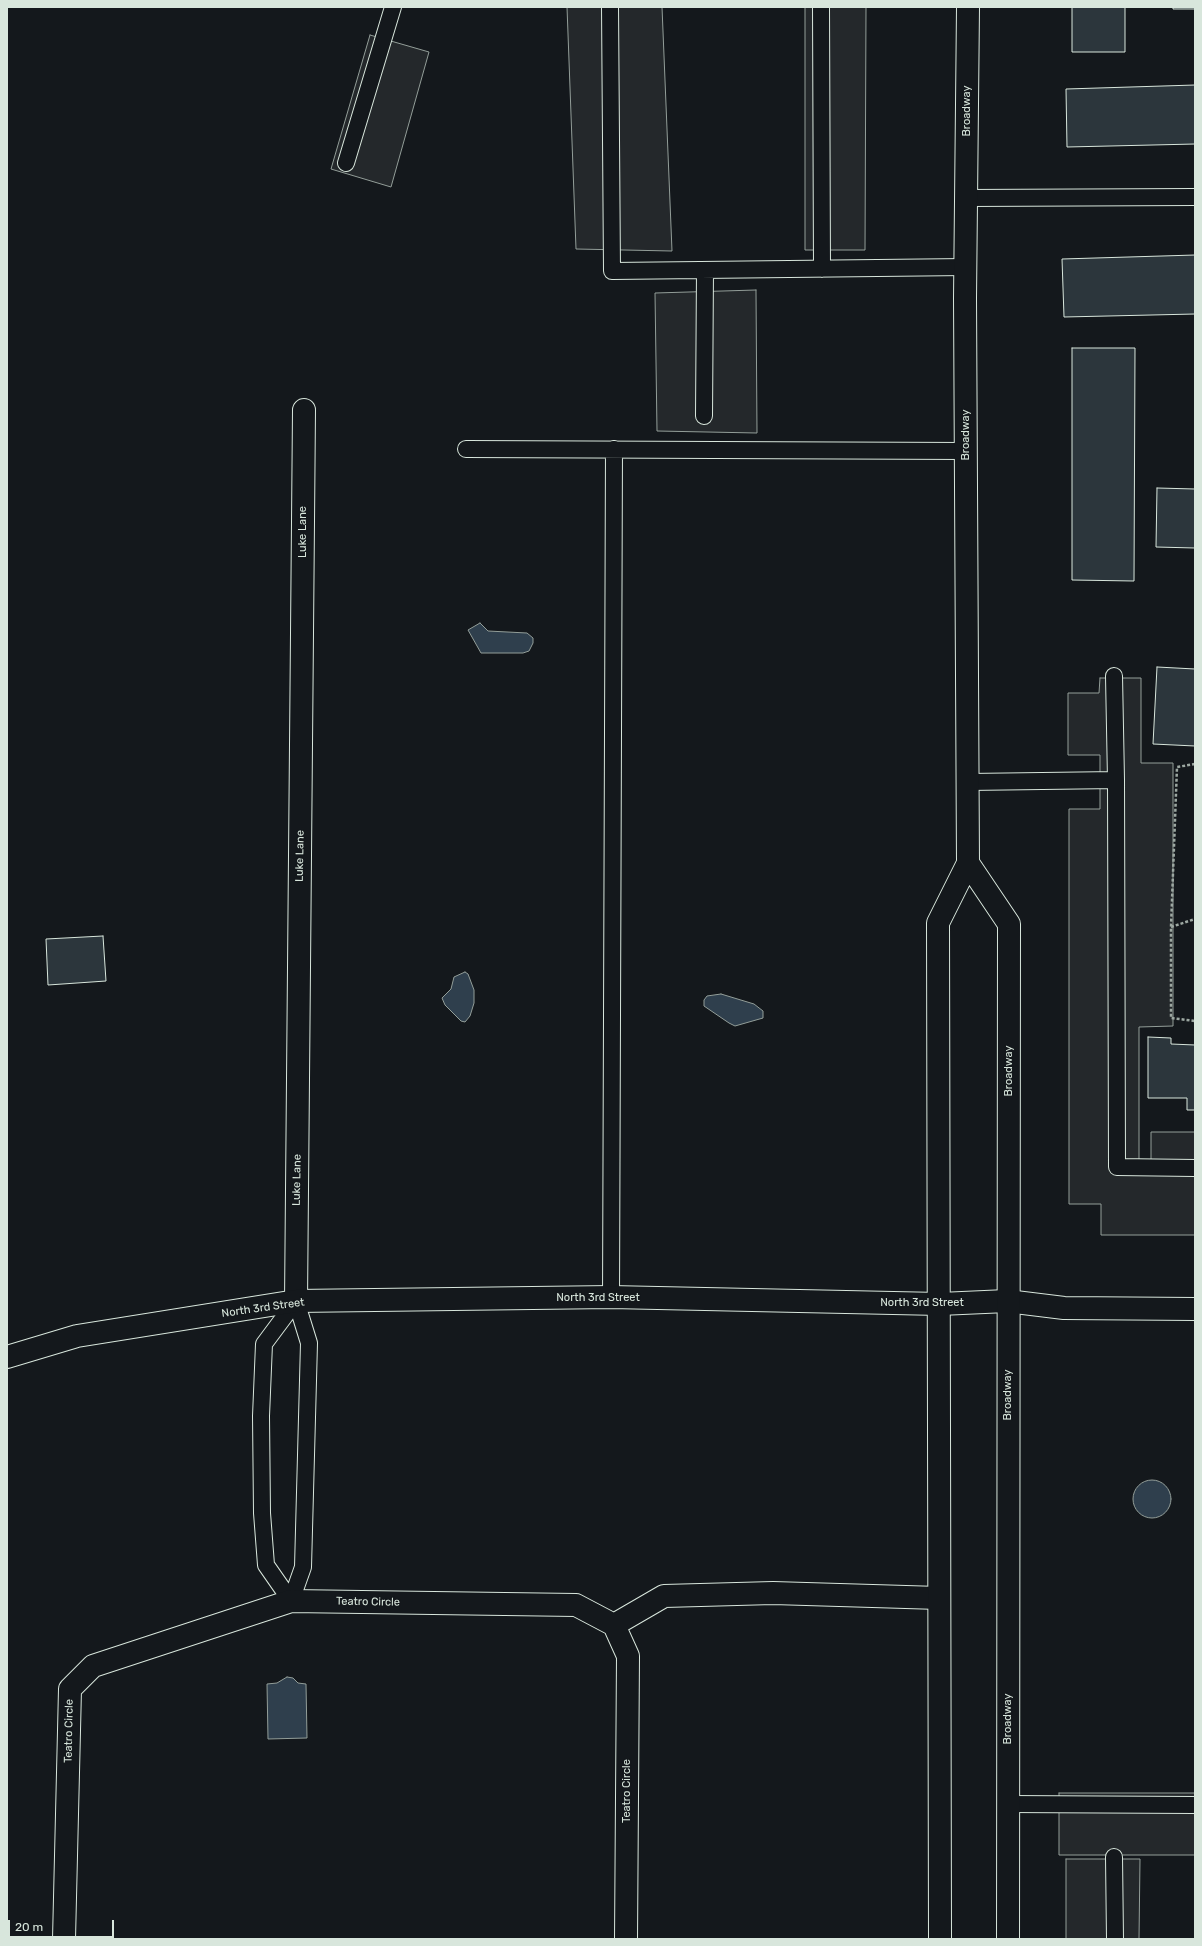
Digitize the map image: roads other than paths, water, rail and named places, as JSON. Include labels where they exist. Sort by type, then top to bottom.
[{"type":"street","name":"Broadway","points":[[940,1939],[940,1304],[938,923],[968,863],[966,198],[968,7]]},
{"type":"street","name":"Luke Lane","points":[[296,1301],[304,410]]},
{"type":"street","name":"Broadway","points":[[968,863],[1009,924],[1008,1939]]},
{"type":"street","name":"North 3rd Street","points":[[7,1357],[77,1336],[296,1301],[611,1297],[940,1304],[1008,1301],[1064,1308],[1195,1309]]},
{"type":"street","points":[[614,1625],[664,1596],[773,1593],[939,1598]]},
{"type":"street","name":"Teatro Circle","points":[[64,1939],[70,1689],[93,1666],[292,1601],[576,1605],[614,1625],[628,1656],[626,1939]]},
{"type":"lane","points":[[346,163],[394,7]]},
{"type":"lane","points":[[610,7],[612,271],[966,267]]},
{"type":"lane","points":[[821,7],[822,269]]},
{"type":"lane","points":[[966,198],[1195,197]]},
{"type":"lane","points":[[704,416],[705,270]]},
{"type":"lane","points":[[466,449],[966,451]]},
{"type":"lane","points":[[611,1297],[614,449]]},
{"type":"lane","points":[[1114,676],[1116,780],[1117,1167],[1195,1168]]},
{"type":"lane","points":[[968,782],[1116,780]]},
{"type":"lane","points":[[292,1601],[303,1567],[309,1343],[296,1301]]},
{"type":"lane","points":[[292,1601],[266,1565],[262,1513],[261,1416],[264,1344],[296,1301]]},
{"type":"lane","points":[[1008,1804],[1195,1805]]},
{"type":"lane","points":[[1114,1857],[1115,1939]]},
{"type":"water","points":[[480,623],[488,631],[527,633],[533,638],[533,643],[529,651],[523,653],[481,653],[468,630]]},
{"type":"water","points":[[465,972],[468,974],[474,990],[474,1003],[470,1016],[465,1022],[461,1021],[445,1005],[442,998],[451,989],[454,977]]},
{"type":"water","points":[[721,994],[754,1004],[763,1011],[763,1018],[735,1026],[729,1023],[704,1006],[704,1000],[707,996]]},
{"type":"water","points":[[1152,1480],[1162,1483],[1168,1489],[1171,1499],[1168,1509],[1162,1515],[1152,1518],[1142,1515],[1136,1509],[1133,1499],[1136,1489],[1142,1483]]},
{"type":"water","points":[[287,1677],[293,1678],[298,1683],[306,1684],[307,1738],[268,1739],[267,1684],[277,1683]]}]
